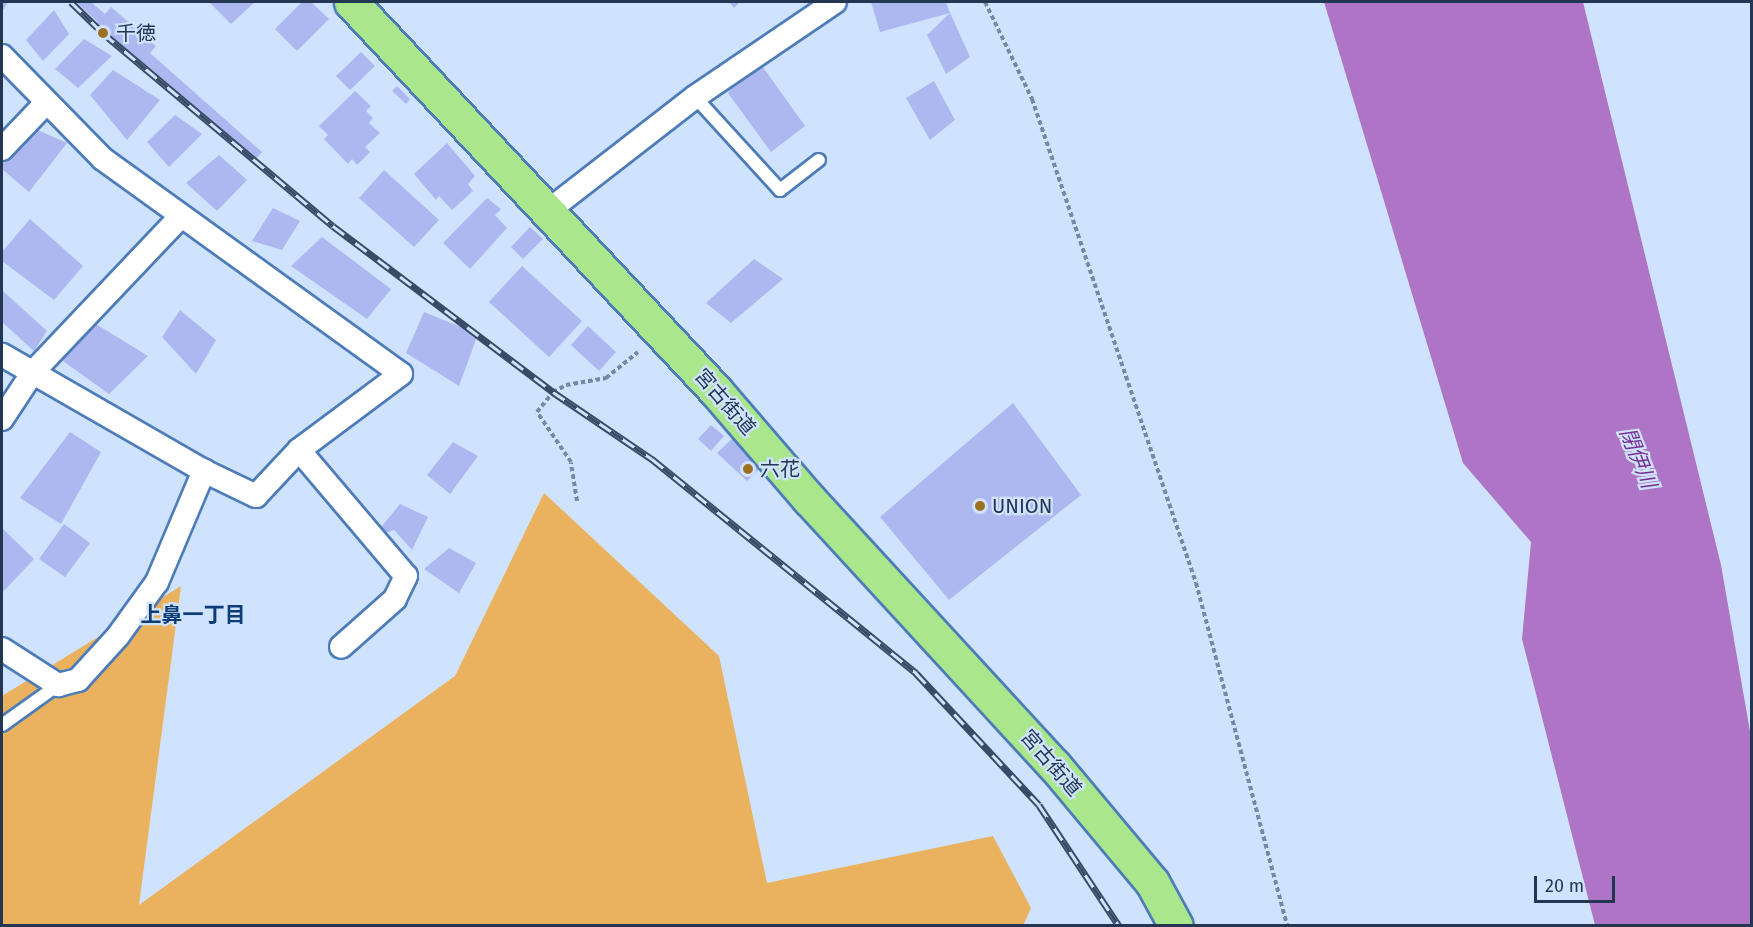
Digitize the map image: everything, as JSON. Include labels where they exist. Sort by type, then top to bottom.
[{"type":"highway","name":"宮古街道","points":[[351,2],[662,332],[809,500],[1054,765],[1152,882],[1176,926]]},
{"type":"street","points":[[548,211],[695,97],[830,3]]},
{"type":"street","points":[[2,56],[45,104],[103,159],[401,374],[299,450],[256,496],[204,471],[2,355]]},
{"type":"street","points":[[2,149],[45,104]]},
{"type":"street","points":[[2,419],[33,372],[182,216]]},
{"type":"street","points":[[299,450],[406,576],[395,599],[341,647]]},
{"type":"street","points":[[2,649],[58,685],[78,680],[118,636],[157,582],[204,471]]},
{"type":"lane","points":[[695,97],[780,190],[819,160]]},
{"type":"lane","points":[[2,725],[58,685]]},
{"type":"path","points":[[985,2],[1032,99],[1196,583],[1287,926]]},
{"type":"path","points":[[577,501],[570,462],[537,412],[553,392],[566,385],[606,378],[662,332]]},
{"type":"path","points":[[1115,926],[1122,926]]},
{"type":"shaded area","points":[[544,493],[719,656],[767,883],[993,836],[1031,908],[1023,926],[2,926],[2,696],[181,586],[139,905],[455,676]]},
{"type":"water","name":"閉伊川","points":[[1324,2],[1583,2],[1721,565],[1751,737],[1751,925],[1595,925],[1522,639],[1531,542],[1463,463]]},
{"type":"building","points":[[2,2],[8,2],[2,12]]},
{"type":"building","name":"千徳","points":[[76,2],[91,2],[105,14],[111,7],[156,46],[150,53],[262,152],[253,162],[142,62],[140,64],[95,25],[98,22]]},
{"type":"building","points":[[209,2],[255,2],[231,24]]},
{"type":"building","points":[[302,2],[311,2],[329,19],[297,51],[275,29]]},
{"type":"building","points":[[729,2],[740,2],[734,8]]},
{"type":"building","points":[[871,2],[946,2],[950,13],[880,32]]},
{"type":"building","points":[[54,10],[69,34],[43,61],[26,40]]},
{"type":"building","points":[[950,13],[970,57],[946,74],[927,35]]},
{"type":"building","points":[[84,39],[112,56],[78,88],[55,69]]},
{"type":"building","points":[[361,52],[375,66],[350,90],[336,76]]},
{"type":"building","points":[[755,56],[805,126],[771,152],[728,93]]},
{"type":"building","points":[[113,70],[160,100],[127,140],[90,95]]},
{"type":"building","points":[[934,81],[955,120],[930,140],[906,98]]},
{"type":"building","points":[[397,86],[410,99],[406,104],[392,91]]},
{"type":"building","points":[[355,91],[371,106],[366,111],[373,118],[369,123],[380,133],[365,147],[370,152],[357,165],[352,159],[348,164],[324,139],[328,135],[319,126]]},
{"type":"building","points":[[175,115],[202,134],[169,167],[147,142]]},
{"type":"building","points":[[33,128],[67,143],[29,192],[2,169],[2,161]]},
{"type":"building","points":[[447,143],[475,176],[468,184],[473,191],[452,210],[439,196],[436,200],[414,174]]},
{"type":"building","points":[[219,155],[247,180],[217,211],[186,183]]},
{"type":"building","points":[[384,170],[439,220],[414,247],[359,198]]},
{"type":"building","points":[[487,198],[501,209],[495,215],[507,228],[470,269],[443,243]]},
{"type":"building","points":[[273,208],[300,221],[282,250],[252,241]]},
{"type":"building","points":[[30,219],[83,266],[54,300],[2,261],[2,252]]},
{"type":"building","points":[[530,227],[543,239],[523,259],[511,247]]},
{"type":"building","points":[[322,237],[391,289],[367,319],[291,266]]},
{"type":"building","points":[[754,259],[783,279],[731,323],[706,303]]},
{"type":"building","points":[[522,266],[582,321],[549,357],[489,302]]},
{"type":"building","points":[[3,291],[47,331],[34,351],[2,322]]},
{"type":"building","points":[[180,310],[216,340],[196,374],[162,337]]},
{"type":"building","points":[[424,312],[478,334],[459,386],[406,353]]},
{"type":"building","points":[[91,321],[148,356],[109,394],[56,356]]},
{"type":"building","points":[[588,326],[616,352],[599,371],[571,345]]},
{"type":"building","name":"UNION","points":[[1013,403],[1081,495],[949,600],[880,517]]},
{"type":"building","points":[[711,425],[724,436],[711,451],[698,439]]},
{"type":"building","points":[[70,432],[101,452],[61,524],[20,498]]},
{"type":"building","points":[[734,437],[764,464],[747,481],[717,453]]},
{"type":"building","points":[[453,442],[478,456],[450,494],[427,475]]},
{"type":"building","points":[[400,504],[428,517],[412,550],[394,530],[373,537]]},
{"type":"building","points":[[64,524],[90,543],[65,577],[39,559]]},
{"type":"building","points":[[2,528],[34,559],[4,591],[2,589]]},
{"type":"building","points":[[449,548],[476,563],[459,593],[424,569]]},
{"type":"railway","points":[[71,2],[103,33],[333,226],[553,392],[652,459],[916,673],[1039,805],[1119,926]]},
{"type":"place","name":"千徳","points":[[103,33]]},
{"type":"place","name":"六花","points":[[748,469]]},
{"type":"place","name":"UNION","points":[[980,506]]},
{"type":"district","name":"上鼻一丁目","points":[[193,615]]}]
